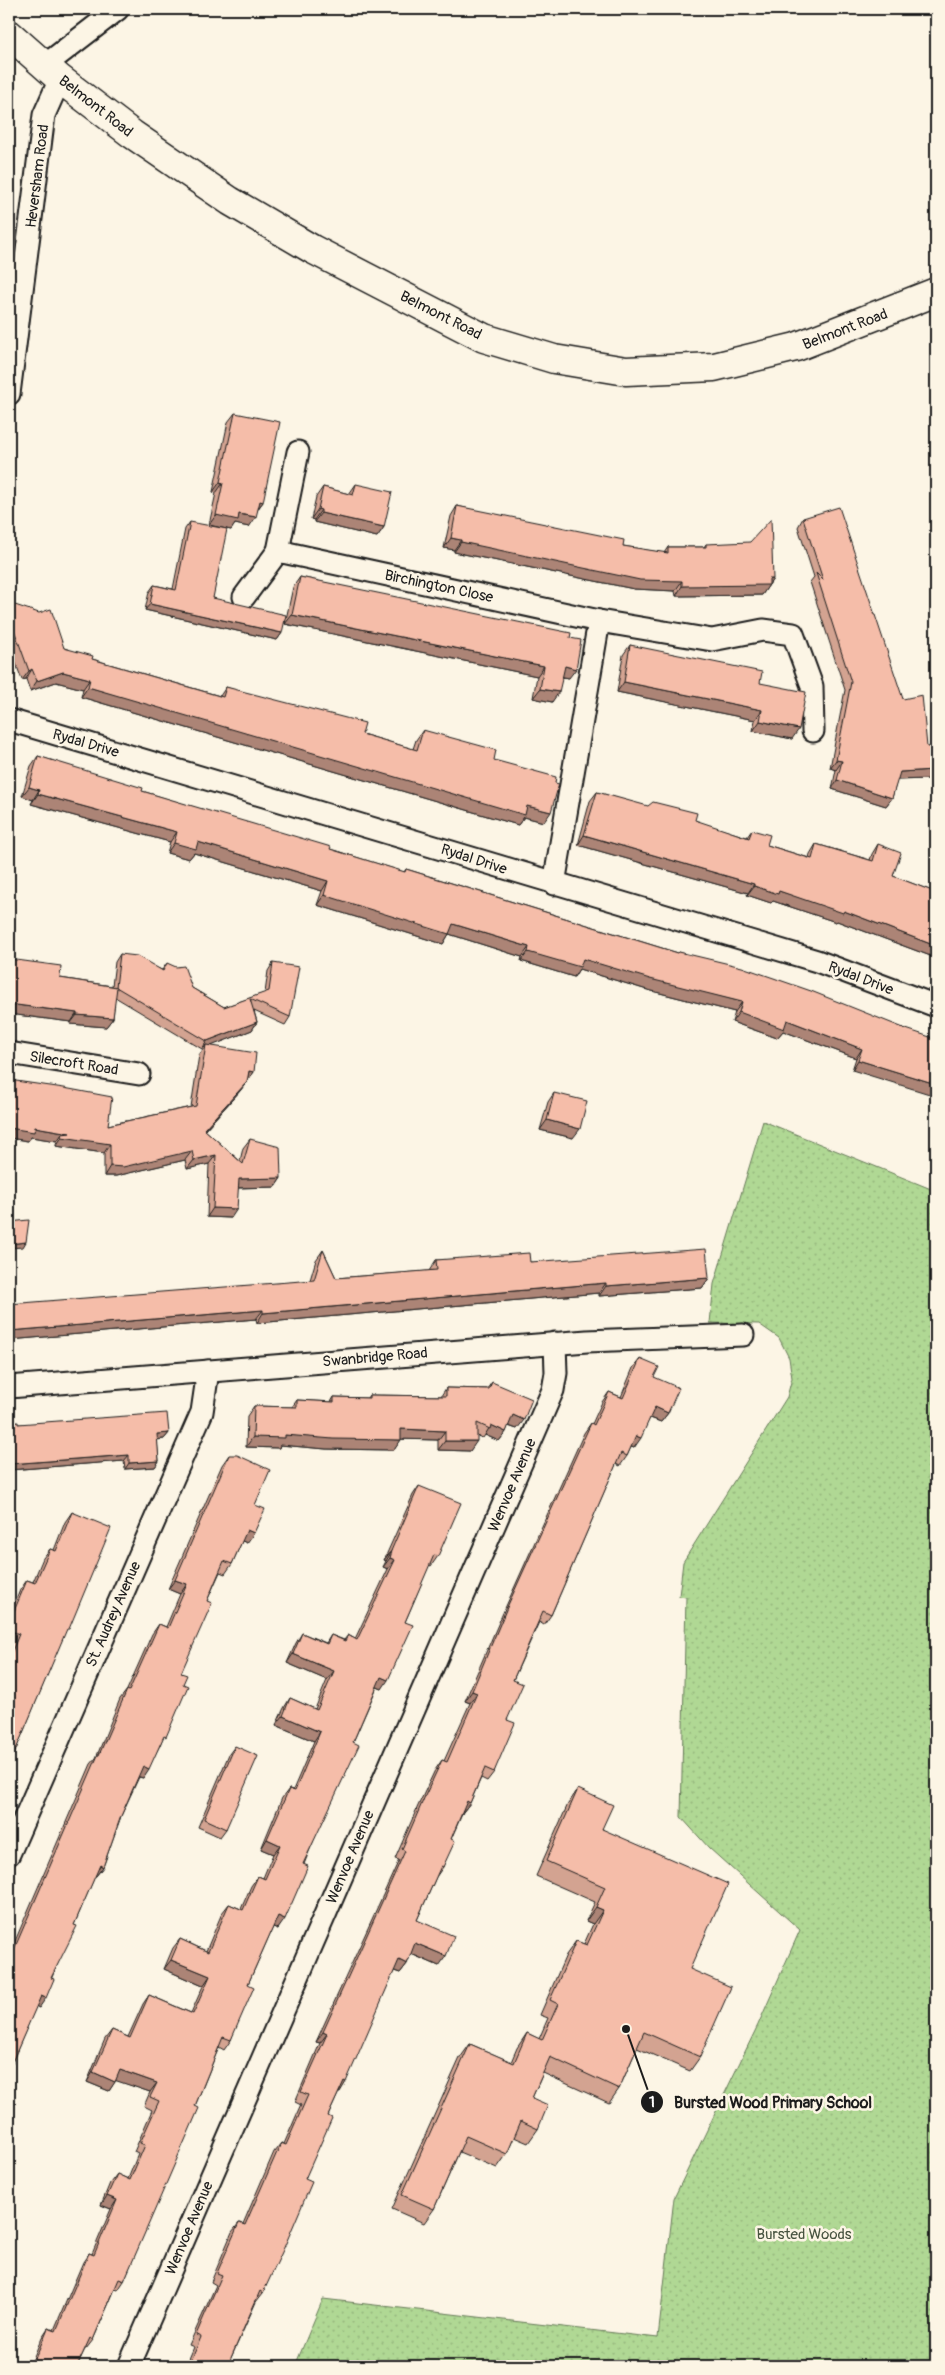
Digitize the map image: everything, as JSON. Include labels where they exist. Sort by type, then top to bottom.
[{"type":"street","points":[[52,72],[118,9]]},
{"type":"street","name":"Belmont Road","points":[[9,34],[52,72],[132,134],[230,201],[312,249],[484,338],[554,359],[626,372],[714,367],[796,348],[936,292]]},
{"type":"street","name":"Heversham Road","points":[[9,394],[44,115],[52,72]]},
{"type":"street","points":[[244,596],[278,551],[298,452]]},
{"type":"street","name":"Birchington Close","points":[[278,551],[599,620],[712,640],[763,630],[793,634],[812,686],[813,731]]},
{"type":"street","points":[[554,884],[599,620]]},
{"type":"street","name":"Rydal Drive","points":[[9,720],[817,961],[936,1006]]},
{"type":"street","name":"Silecroft Road","points":[[9,1053],[139,1074]]},
{"type":"street","name":"Swanbridge Road","points":[[9,1388],[555,1343],[660,1337],[743,1335]]},
{"type":"street","name":"Wenvoe Avenue","points":[[129,2366],[553,1390],[556,1373],[555,1343]]},
{"type":"street","name":"St. Audrey Avenue","points":[[9,1854],[202,1412],[208,1371]]},
{"type":"green space","name":"Bursted Woods","points":[[763,1121],[936,1191],[936,2366],[295,2366],[323,2299],[658,2338],[674,2198],[758,2025],[800,1930],[709,1848],[681,1817],[686,1597],[679,1596],[683,1562],[787,1397],[792,1378],[789,1358],[779,1338],[759,1324],[710,1323],[714,1284]]},
{"type":"building","points":[[235,413],[280,422],[263,502],[260,501],[256,517],[239,514],[238,520],[216,515],[223,483],[220,482]]},
{"type":"building","points":[[356,484],[392,492],[384,527],[321,513],[321,510],[318,509],[323,487],[353,495]]},
{"type":"building","points":[[457,506],[624,540],[623,546],[668,553],[668,547],[706,547],[706,544],[750,542],[771,519],[773,579],[769,579],[769,585],[682,586],[682,581],[640,580],[461,542],[461,540],[451,538]]},
{"type":"building","points":[[839,507],[903,699],[922,695],[927,747],[932,746],[934,770],[900,772],[892,798],[837,780],[842,761],[836,760],[851,682],[816,573],[823,580],[803,518]]},
{"type":"building","points":[[190,522],[227,529],[213,598],[286,615],[282,633],[150,604],[154,585],[176,590]]},
{"type":"building","points":[[300,577],[571,633],[570,638],[581,640],[576,669],[565,666],[559,692],[540,689],[544,666],[292,615]]},
{"type":"building","points":[[9,603],[39,613],[51,609],[64,648],[93,656],[92,659],[223,697],[226,687],[365,723],[362,734],[417,750],[423,730],[496,750],[494,760],[556,777],[555,783],[559,784],[551,812],[527,806],[525,815],[88,687],[90,679],[63,672],[37,681],[32,669],[29,671],[9,616]]},
{"type":"building","points":[[630,645],[762,672],[760,683],[806,692],[799,729],[760,721],[762,710],[624,682]]},
{"type":"building","points":[[38,756],[143,788],[142,791],[331,847],[330,849],[405,872],[406,869],[678,953],[742,967],[811,991],[936,1039],[936,1084],[858,1060],[862,1049],[787,1020],[784,1029],[739,1012],[742,1002],[650,979],[583,959],[580,967],[528,952],[529,947],[453,924],[449,934],[324,895],[328,881],[198,842],[196,849],[174,843],[177,832],[38,794],[39,790],[29,787]]},
{"type":"building","points":[[597,792],[648,806],[653,802],[697,813],[695,820],[749,838],[752,830],[770,835],[767,845],[812,859],[816,844],[873,861],[878,844],[901,853],[893,876],[935,892],[936,889],[936,946],[844,911],[843,913],[779,891],[778,894],[754,886],[754,884],[584,835]]},
{"type":"building","points":[[120,954],[137,956],[163,971],[167,963],[176,967],[184,966],[192,988],[224,1007],[269,991],[273,963],[299,967],[290,1017],[250,999],[257,1022],[207,1041],[116,987]]},
{"type":"building","points":[[9,959],[61,966],[60,978],[117,987],[113,1018],[77,1015],[77,1013],[9,1004]]},
{"type":"building","points":[[206,1045],[256,1053],[254,1072],[249,1071],[247,1082],[204,1129],[243,1164],[250,1139],[280,1147],[281,1178],[239,1179],[237,1209],[213,1208],[216,1155],[194,1160],[192,1151],[123,1167],[110,1166],[110,1144],[62,1137],[62,1134],[70,1133],[35,1127],[34,1132],[9,1128],[9,1080],[112,1097],[108,1125],[196,1106]]},
{"type":"building","points":[[554,1093],[587,1101],[580,1129],[547,1120]]},
{"type":"building","points":[[29,1220],[26,1242],[9,1244],[9,1222]]},
{"type":"building","points":[[706,1249],[709,1278],[606,1286],[606,1283],[263,1313],[263,1310],[9,1331],[9,1304],[314,1280],[323,1250],[336,1278],[437,1270],[436,1260],[529,1253],[530,1262]]},
{"type":"building","points":[[640,1359],[659,1367],[654,1377],[679,1388],[668,1413],[655,1407],[641,1438],[636,1436],[627,1456],[621,1453],[551,1615],[543,1611],[513,1680],[523,1684],[507,1720],[515,1723],[494,1772],[485,1768],[470,1803],[467,1801],[451,1839],[455,1841],[443,1867],[441,1866],[417,1920],[454,1936],[446,1956],[415,1943],[407,1964],[399,1960],[346,2082],[344,2081],[328,2116],[332,2118],[305,2179],[312,2182],[283,2250],[263,2293],[260,2291],[230,2360],[240,2364],[239,2366],[189,2366],[201,2337],[196,2335],[222,2275],[217,2273],[239,2223],[245,2225],[281,2143],[286,2145],[308,2095],[301,2092],[327,2034],[323,2032],[405,1851],[402,1849],[425,1796],[442,1760],[447,1762],[477,1693],[472,1691],[508,1605],[591,1423],[594,1425],[609,1392],[623,1398]]},
{"type":"building","points":[[492,1382],[532,1399],[524,1420],[513,1415],[506,1432],[491,1425],[490,1429],[477,1423],[477,1441],[445,1441],[445,1431],[401,1429],[401,1440],[333,1439],[285,1435],[285,1438],[253,1437],[254,1406],[297,1407],[297,1400],[334,1402],[334,1397],[369,1398],[369,1395],[446,1396],[446,1388],[489,1389]]},
{"type":"building","points":[[167,1413],[169,1433],[157,1434],[159,1461],[129,1463],[129,1455],[9,1464],[9,1423],[18,1422],[18,1424]]},
{"type":"building","points":[[229,1455],[237,1455],[270,1470],[255,1505],[265,1509],[254,1533],[247,1530],[232,1564],[224,1561],[207,1601],[212,1603],[181,1673],[187,1675],[183,1684],[188,1686],[166,1737],[164,1736],[149,1769],[143,1766],[121,1816],[103,1867],[100,1865],[74,1925],[77,1926],[51,1978],[54,1979],[46,1998],[41,1996],[9,2069],[9,1961],[127,1690],[129,1691],[159,1624],[168,1628],[187,1584],[175,1580]]},
{"type":"building","points":[[419,1486],[461,1503],[438,1556],[434,1555],[405,1622],[413,1625],[388,1680],[381,1677],[353,1742],[359,1745],[303,1864],[308,1866],[285,1919],[278,1916],[248,1984],[254,1987],[231,2040],[223,2037],[195,2106],[199,2108],[124,2281],[119,2279],[93,2340],[90,2338],[77,2366],[32,2366],[48,2328],[56,2331],[89,2253],[94,2255],[117,2200],[107,2196],[117,2174],[130,2180],[145,2145],[140,2143],[159,2101],[150,2097],[157,2083],[120,2070],[115,2082],[93,2072],[112,2030],[130,2038],[149,1995],[193,2014],[210,1976],[171,1960],[180,1939],[208,1952],[229,1904],[243,1910],[258,1876],[265,1879],[280,1845],[267,1839],[289,1789],[295,1791],[320,1732],[283,1716],[290,1698],[317,1710],[334,1671],[293,1654],[302,1633],[327,1644],[331,1635],[345,1641],[348,1635],[357,1640],[395,1560],[390,1558],[391,1551]]},
{"type":"building","points":[[72,1512],[111,1528],[9,1766],[9,1659],[19,1634],[9,1630],[9,1623],[27,1580],[35,1583],[50,1549],[56,1551]]},
{"type":"building","points":[[235,1746],[258,1756],[226,1829],[204,1819]]},
{"type":"building","points":[[578,1789],[613,1805],[602,1829],[728,1884],[690,1969],[731,1987],[700,2057],[644,2032],[619,2089],[550,2057],[532,2098],[548,2105],[538,2129],[521,2121],[507,2154],[466,2136],[434,2209],[402,2195],[470,2044],[514,2063],[527,2033],[542,2040],[558,2004],[550,2000],[576,1941],[587,1945],[603,1910],[596,1907],[605,1887],[546,1861]]},
{"type":"place","name":"Bursted Wood Primary School","points":[[626,2029]]}]
